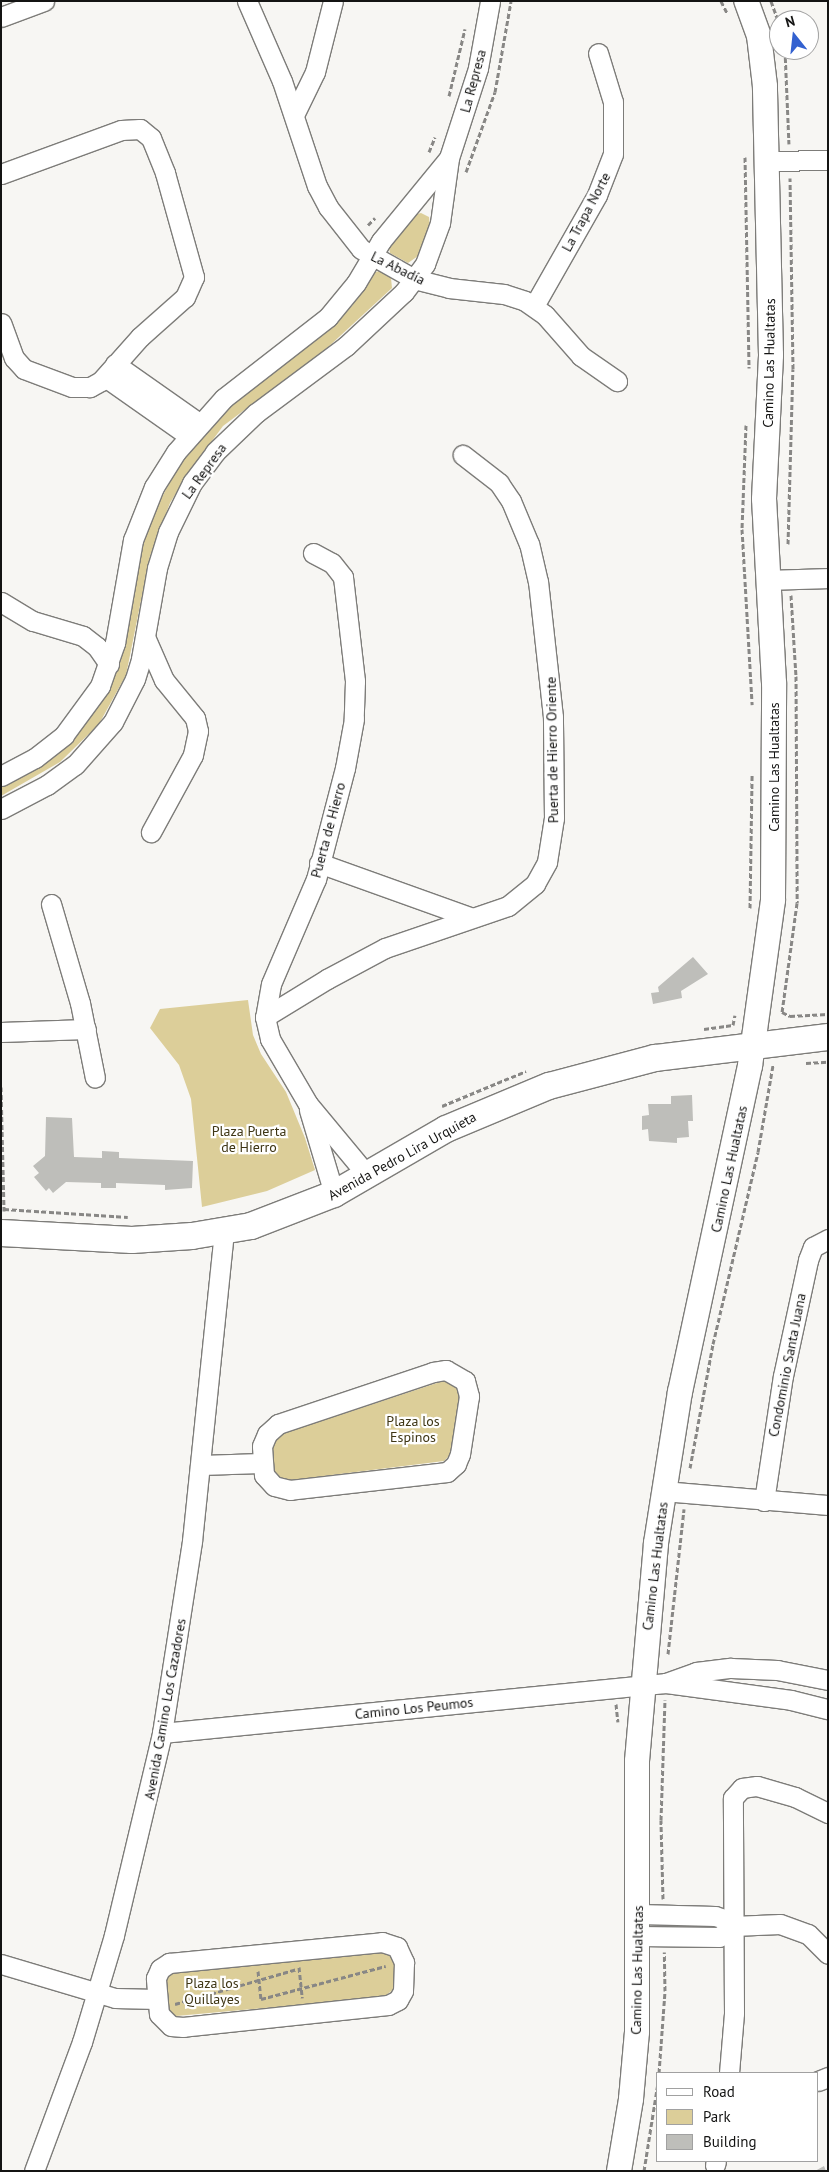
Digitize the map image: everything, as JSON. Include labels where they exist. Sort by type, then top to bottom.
[{"type":"main road","name":"Avenida Pedro Lira Urquieta","points":[[1,1233],[132,1240],[224,1232],[276,1218],[334,1194],[446,1129],[549,1086],[656,1058],[754,1044],[828,1037]]},
{"type":"street","points":[[1,17],[44,1]]},
{"type":"street","name":"La Abadía","points":[[247,1],[294,115],[322,197],[357,245],[371,256],[414,279],[449,288],[504,294],[534,306],[581,356],[617,381]]},
{"type":"street","points":[[294,115],[315,72],[333,1]]},
{"type":"street","name":"La Represa","points":[[1,809],[47,785],[82,759],[105,734],[128,695],[146,639],[157,568],[168,532],[188,491],[215,452],[250,418],[346,346],[414,279],[427,260],[437,234],[449,158],[478,68],[490,1]]},
{"type":"street","name":"Camino Las Hualtatas","points":[[619,2171],[635,2066],[639,1925],[637,1761],[642,1685],[674,1492],[688,1351],[729,1175],[754,1044],[773,900],[774,675],[779,579],[764,499],[778,161],[762,53],[746,1]]},
{"type":"street","name":"La Trapa Norte","points":[[534,306],[597,195],[613,154],[613,102],[598,54]]},
{"type":"street","points":[[1,174],[127,128],[140,130],[151,138],[175,200],[194,277],[185,297],[140,337],[110,371],[90,387],[77,388],[24,369],[14,358],[1,323]]},
{"type":"street","name":"La Represa","points":[[1,776],[35,758],[64,735],[92,699],[109,664],[118,621],[124,576],[139,522],[158,481],[194,429],[238,387],[323,323],[347,296],[371,256],[449,158]]},
{"type":"street","points":[[778,161],[828,160]]},
{"type":"street","points":[[110,371],[194,429]]},
{"type":"street","name":"Puerta de Hierro Oriente","points":[[265,1017],[327,979],[385,948],[518,900],[542,874],[552,839],[554,761],[546,633],[529,544],[507,494],[489,474],[463,455]]},
{"type":"street","name":"Puerta de Hierro","points":[[312,553],[332,562],[343,577],[355,694],[349,751],[311,894],[271,984],[265,1017],[270,1039],[308,1104],[367,1175]]},
{"type":"street","points":[[779,579],[828,578]]},
{"type":"street","points":[[1,602],[33,622],[83,636],[97,647],[109,664]]},
{"type":"street","points":[[83,636],[118,621]]},
{"type":"street","points":[[146,639],[164,680],[195,718],[198,736],[193,755],[151,832]]},
{"type":"street","points":[[128,695],[147,684],[164,680]]},
{"type":"street","points":[[319,863],[470,917]]},
{"type":"street","points":[[51,904],[86,1029],[95,1078]]},
{"type":"street","points":[[1,1032],[86,1029]]},
{"type":"street","name":"Puerta de Hierro","points":[[308,1104],[334,1194]]},
{"type":"street","name":"Avenida Camino Los Cazadores","points":[[34,2171],[96,1993],[130,1876],[162,1733],[182,1616],[201,1465],[224,1232]]},
{"type":"street","name":"Condominio Santa Juana","points":[[764,1501],[783,1376],[808,1260],[813,1247],[828,1238]]},
{"type":"street","points":[[439,1370],[459,1376],[468,1388],[460,1454],[456,1464],[446,1472],[290,1490],[274,1486],[268,1480],[261,1463],[262,1446],[267,1434],[285,1422],[439,1370]]},
{"type":"street","points":[[201,1465],[261,1463]]},
{"type":"street","points":[[674,1492],[828,1505]]},
{"type":"street","name":"Camino Los Peumos","points":[[162,1733],[642,1685],[666,1682],[696,1672],[731,1668],[777,1670],[828,1680]]},
{"type":"street","name":"Camino Los Peumos","points":[[666,1682],[791,1700],[828,1709]]},
{"type":"street","points":[[729,2072],[734,2013],[731,1808],[738,1790],[752,1786],[770,1788],[828,1813]]},
{"type":"street","points":[[639,1925],[663,1915],[721,1917],[733,1926],[790,1926],[808,1934],[828,1954]]},
{"type":"street","points":[[639,1925],[664,1937],[719,1938],[733,1926]]},
{"type":"street","points":[[388,1943],[401,1952],[404,1962],[403,1991],[393,2003],[303,2015],[177,2027],[166,2023],[157,2004],[156,1978],[160,1969],[169,1963],[257,1954],[298,1960],[388,1943]]},
{"type":"street","points":[[1,1964],[96,1993],[157,2004]]},
{"type":"path","points":[[463,178],[495,92],[511,1]]},
{"type":"path","points":[[447,104],[467,19]]},
{"type":"path","points":[[784,60],[778,161],[793,345],[788,510],[779,579],[796,676],[797,903],[782,1012],[790,1016],[828,1014]]},
{"type":"path","points":[[427,158],[439,128]]},
{"type":"path","points":[[368,225],[379,214]]},
{"type":"path","points":[[663,1915],[661,1820],[674,1492],[714,1344],[758,1152],[773,1064]]},
{"type":"path","points":[[1,1087],[4,1209],[136,1217]]},
{"type":"path","points":[[613,1702],[619,1709],[618,1729]]},
{"type":"path","points":[[659,2072],[665,1991],[664,1937]]},
{"type":"path","points":[[257,1954],[263,2019]]},
{"type":"path","points":[[157,2004],[259,1980],[298,1960],[303,2015]]},
{"type":"path","points":[[261,1999],[404,1962]]},
{"type":"path","points":[[644,2171],[656,2096]]},
{"type":"green space","points":[[421,213],[429,217],[430,227],[418,256],[408,263],[390,253],[389,248],[410,216]]},
{"type":"green space","points":[[379,271],[391,278],[392,288],[326,349],[223,426],[189,472],[170,503],[150,556],[126,675],[99,724],[60,762],[1,796],[1,783],[71,739],[106,691],[121,660],[139,553],[149,522],[185,453],[229,407],[327,332],[352,306],[373,273]]},
{"type":"green space","name":"Plaza Puerta de Hierro","points":[[248,1000],[253,1035],[261,1054],[286,1092],[305,1138],[315,1170],[267,1191],[202,1207],[191,1099],[179,1065],[150,1028],[160,1009]]},
{"type":"green space","name":"Plaza los Espinos","points":[[446,1380],[458,1387],[460,1395],[450,1455],[444,1461],[284,1481],[276,1479],[270,1469],[272,1446],[282,1434]]},
{"type":"green space","name":"Plaza los Quillayes","points":[[385,1950],[395,1962],[395,1988],[384,1997],[176,2016],[169,2013],[167,2006],[165,1982],[172,1972]]},
{"type":"building","points":[[693,957],[708,974],[681,991],[682,998],[653,1004],[651,993],[659,992],[658,987]]},
{"type":"building","points":[[692,1095],[693,1121],[688,1121],[689,1137],[677,1138],[677,1143],[649,1141],[648,1129],[642,1130],[642,1116],[649,1115],[648,1104],[671,1104],[671,1096]]},
{"type":"building","points":[[46,1117],[72,1118],[74,1157],[102,1158],[102,1151],[119,1152],[119,1158],[193,1161],[192,1188],[165,1190],[165,1185],[116,1183],[116,1188],[101,1188],[101,1183],[66,1182],[53,1193],[49,1188],[46,1191],[34,1177],[39,1173],[33,1166],[45,1156]]},
{"type":"building","points":[[824,2166],[826,2171],[815,2171]]}]
